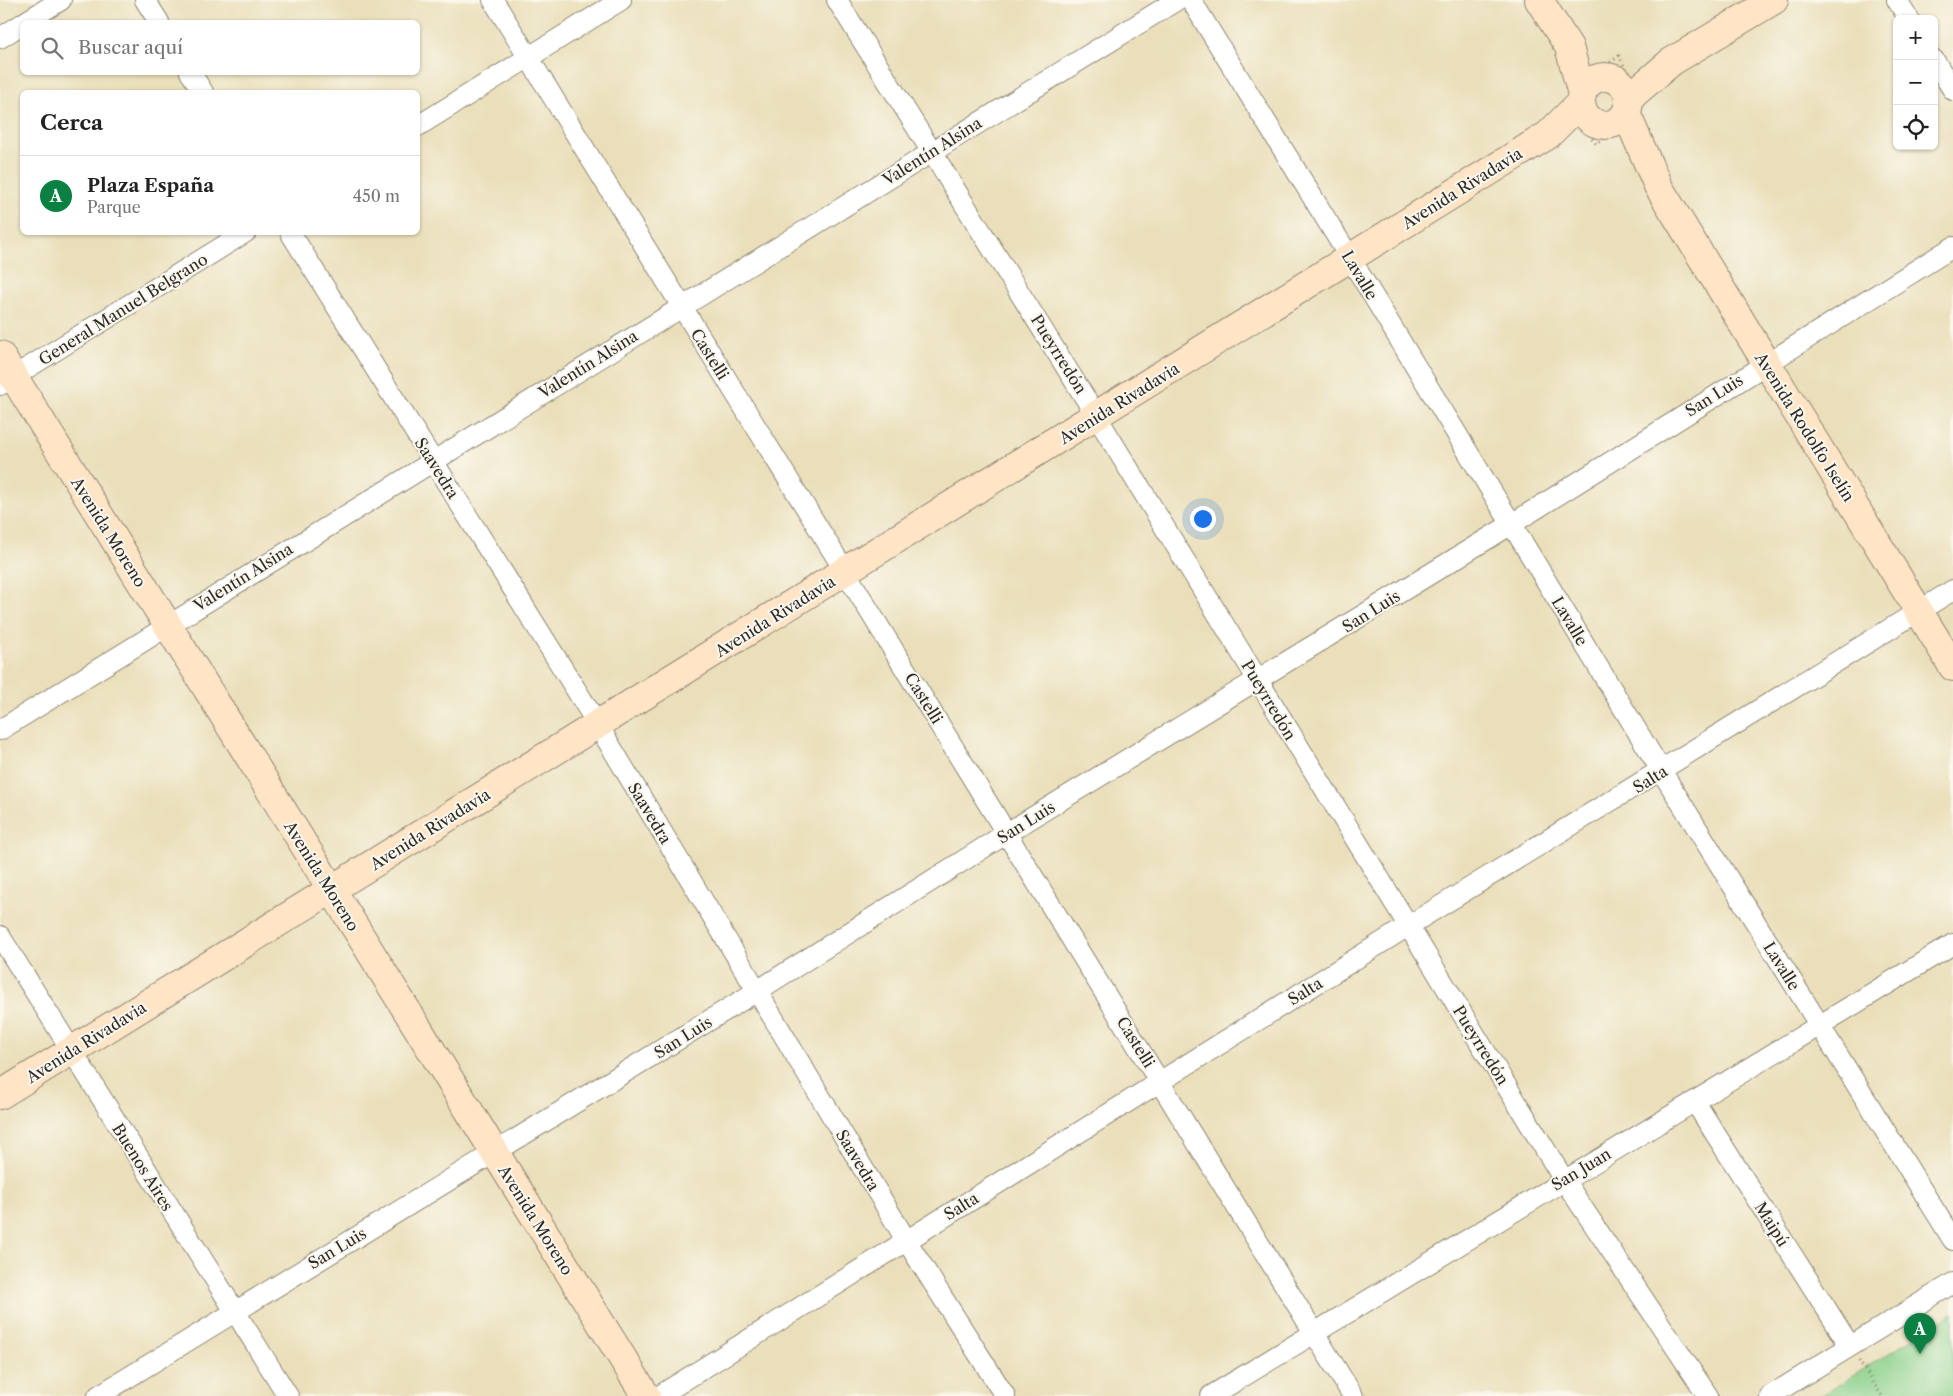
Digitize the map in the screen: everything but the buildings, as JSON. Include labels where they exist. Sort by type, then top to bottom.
[{"type":"main road","name":"Avenida Rodolfo Iselín","points":[[1539,0],[1606,101],[1953,667]]},
{"type":"main road","name":"Avenida Rivadavia","points":[[0,1095],[1097,417],[1548,135],[1774,0]]},
{"type":"main road","name":"Avenida Moreno","points":[[4,372],[167,625],[493,1153],[646,1396]]},
{"type":"street","points":[[29,20],[61,0]]},
{"type":"street","points":[[145,0],[158,20]]},
{"type":"street","name":"Castelli","points":[[493,0],[1353,1396]]},
{"type":"street","points":[[420,125],[621,0]]},
{"type":"street","name":"Pueyrredón","points":[[837,0],[1097,417],[1564,1180],[1708,1396]]},
{"type":"street","name":"Valentín Alsina","points":[[0,730],[1177,0]]},
{"type":"street","name":"Lavalle","points":[[1191,0],[1662,772],[1953,1240]]},
{"type":"street","points":[[1897,0],[1906,15]]},
{"type":"street","points":[[0,38],[20,26]]},
{"type":"street","points":[[1938,66],[1953,90]]},
{"type":"street","points":[[192,75],[202,90]]},
{"type":"street","name":"General Manuel Belgrano","points":[[4,372],[241,235]]},
{"type":"street","name":"Saavedra","points":[[292,235],[598,725],[906,1240],[1005,1396]]},
{"type":"street","name":"San Luis","points":[[98,1396],[233,1311],[757,991],[1953,247]]},
{"type":"street","name":"Salta","points":[[659,1396],[1408,926],[1662,772],[1953,590]]},
{"type":"street","name":"Buenos Aires","points":[[0,936],[233,1311],[288,1396]]},
{"type":"street","name":"San Juan","points":[[1211,1396],[1313,1332],[1953,944]]},
{"type":"street","name":"Maipú","points":[[1695,1102],[1850,1346]]},
{"type":"street","points":[[1770,1396],[1953,1283]]},
{"type":"path","points":[[1619,56],[1596,144],[1606,101],[1619,56]]},
{"type":"path","points":[[1850,1346],[1882,1396]]},
{"type":"green space","points":[[1953,1313],[1953,1396],[1821,1396]]},
{"type":"place","name":"Plaza España","points":[[1920,1354]]}]
